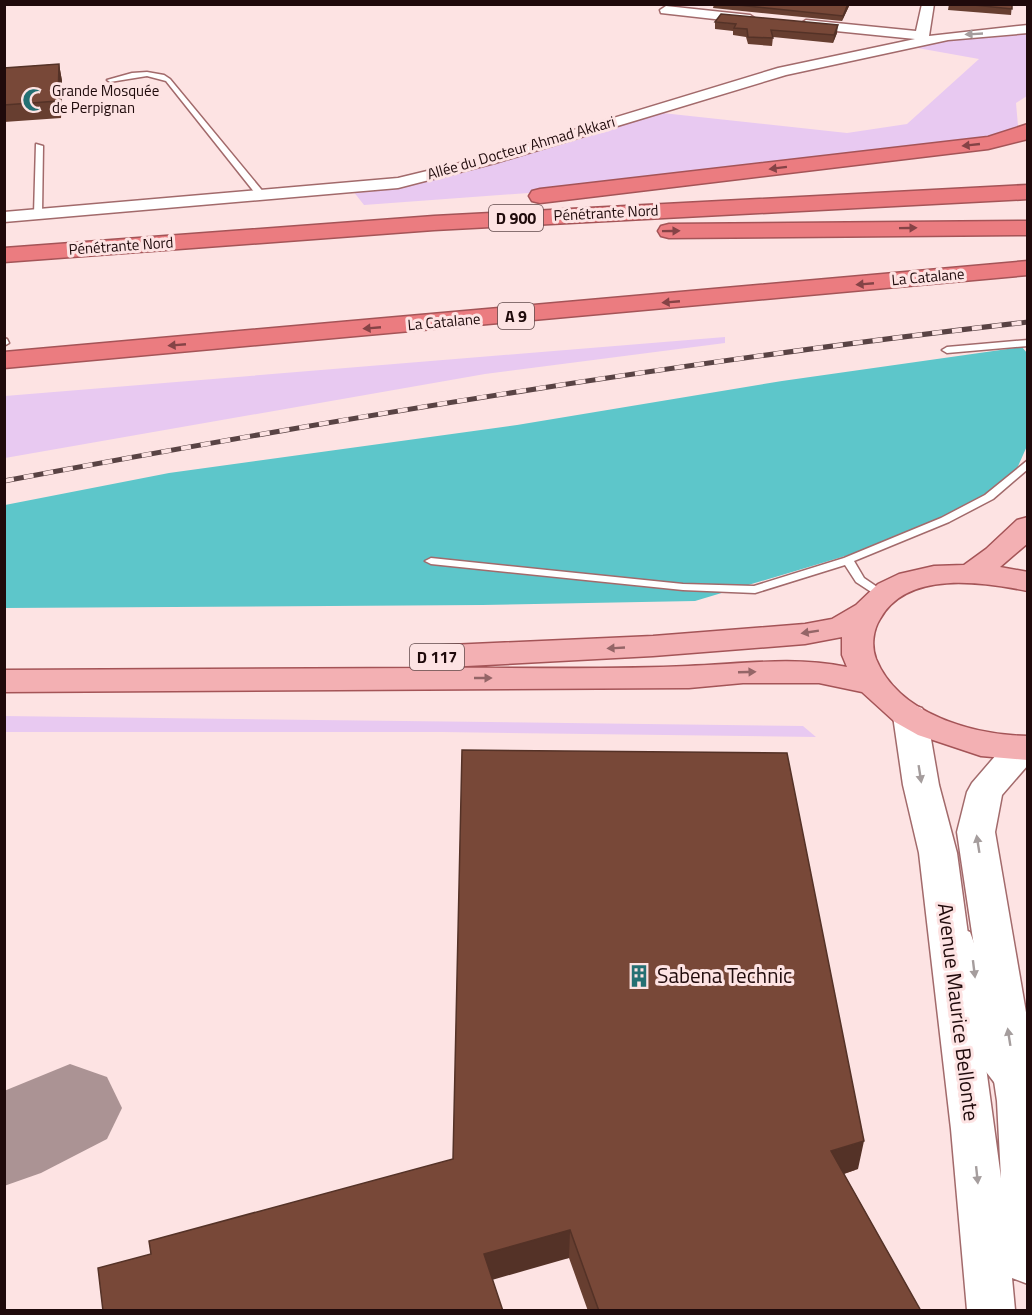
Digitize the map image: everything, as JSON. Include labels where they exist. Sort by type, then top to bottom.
[{"type":"highway","points":[[36,237],[555,195],[988,143],[1019,135],[1028,130]]},
{"type":"highway","name":"Pénétrante Nord","points":[[4,240],[444,211],[1028,180]]},
{"type":"highway","name":"Pénétrante Nord","points":[[4,257],[434,223],[1028,192]]},
{"type":"highway","points":[[4,257],[191,246],[580,232],[1028,228]]},
{"type":"highway","name":"La Catalane","points":[[4,360],[606,308],[1028,268]]},
{"type":"highway","name":"La Catalane","points":[[4,378],[1028,287]]},
{"type":"main road","points":[[972,573],[997,555],[1028,526]]},
{"type":"main road","points":[[1024,748],[972,741],[944,733],[910,716],[893,704],[873,683],[859,659],[857,635],[873,604],[917,580],[937,574],[972,573],[1028,582]]},
{"type":"main road","name":"D 117","points":[[4,665],[343,661],[653,646],[805,634],[841,627],[873,604]]},
{"type":"main road","name":"D 117","points":[[4,681],[689,677],[743,672],[819,672],[873,683]]},
{"type":"street","points":[[793,23],[920,38],[928,4]]},
{"type":"street","points":[[666,10],[770,21]]},
{"type":"street","name":"Allée du Docteur Ahmad Akkari","points":[[4,217],[398,183],[439,174],[783,71],[920,38],[1028,28]]},
{"type":"street","name":"Avenue Maurice Bellonte","points":[[910,716],[921,785],[1000,1117],[1015,1161],[1028,1262]]},
{"type":"street","name":"Avenue Maurice Bellonte","points":[[991,1311],[1000,1117],[976,832],[985,792],[1024,748]]},
{"type":"lane","points":[[110,80],[144,73],[159,74],[168,80],[262,196]]},
{"type":"lane","points":[[38,214],[39,146]]},
{"type":"lane","points":[[947,350],[1028,343]]},
{"type":"lane","points":[[431,561],[683,587],[756,590],[848,560],[945,520],[989,497],[1028,463]]},
{"type":"lane","points":[[848,560],[873,604]]},
{"type":"lane","points":[[938,853],[972,957],[985,1060],[1000,1117]]},
{"type":"shaded area","points":[[1027,32],[1027,96],[1016,103],[1018,126],[983,139],[542,192],[364,205],[353,191],[400,186],[653,112],[847,133],[907,124],[979,59],[912,47],[951,38]]},
{"type":"shaded area","points":[[725,337],[725,343],[485,374],[5,458],[5,396]]},
{"type":"shaded area","points":[[4,716],[803,726],[816,737],[442,732],[5,732]]},
{"type":"water","points":[[1022,347],[1027,353],[1027,446],[1011,482],[892,542],[695,601],[482,605],[5,608],[5,505],[169,473],[517,425],[782,381]]},
{"type":"building","points":[[728,4],[848,4],[843,16]]},
{"type":"building","points":[[964,4],[1012,4],[1012,9]]},
{"type":"building","points":[[721,14],[838,25],[834,35],[771,30],[773,38],[748,37],[747,29],[734,28],[736,24],[715,22]]},
{"type":"building","points":[[59,64],[58,101],[4,105],[4,68]]},
{"type":"building","name":"Sabena Technic","points":[[462,750],[787,753],[864,1141],[831,1151],[921,1311],[599,1311],[570,1230],[484,1254],[503,1311],[103,1311],[98,1268],[151,1254],[149,1241],[453,1159]]},
{"type":"taxiway","points":[[4,1141],[70,1108]]},
{"type":"railway","points":[[4,481],[514,392],[771,354],[1028,322]]},
{"type":"place","name":"Grande Mosquée de Perpignan","points":[[34,100]]},
{"type":"place","name":"Sabena Technic","points":[[639,976]]}]
